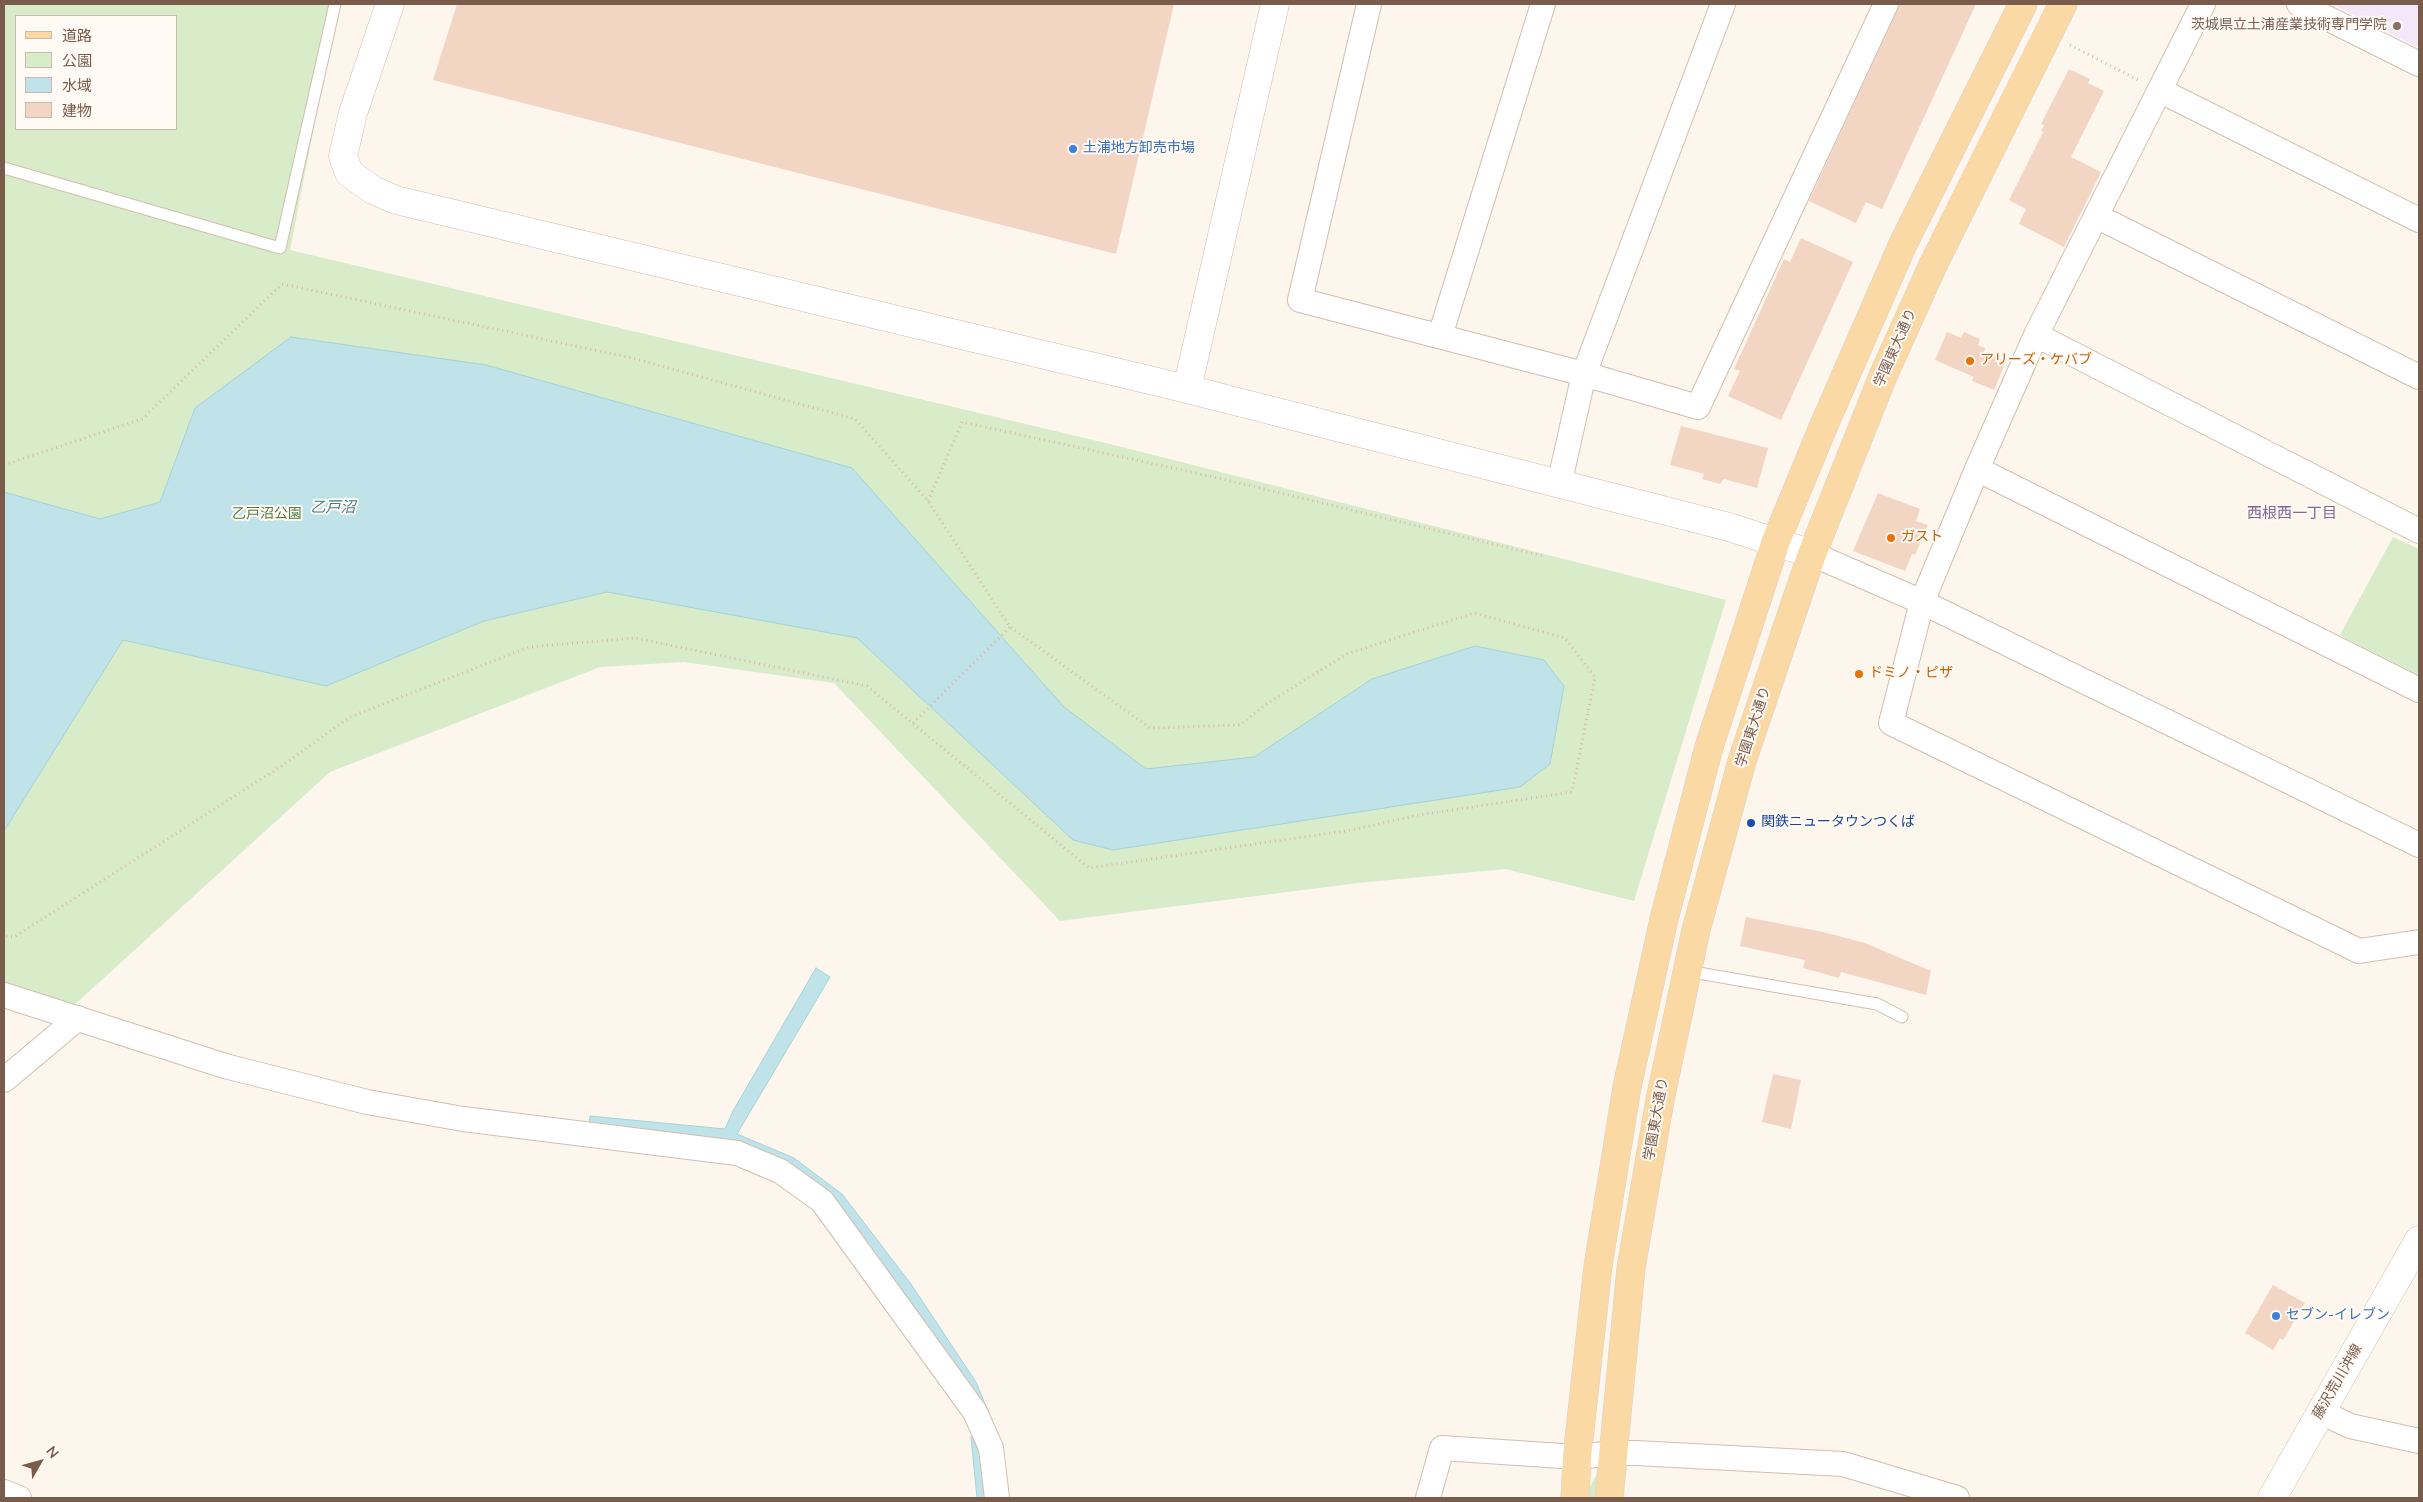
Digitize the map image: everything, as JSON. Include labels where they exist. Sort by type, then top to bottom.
[{"type":"main road","points":[[1575,1498],[1577,1457],[1598,1266],[1627,1087],[1664,919],[1709,747],[1776,542],[1903,244],[2023,4]]},
{"type":"main road","name":"学園東大通り","points":[[1609,1498],[1631,1268],[1660,1100],[1696,930],[1742,761],[1812,554],[1883,376],[1933,266],[2063,4]]},
{"type":"street","points":[[390,4],[353,113],[343,156],[349,174],[373,190],[396,200],[1187,389],[1729,527],[1812,554],[1922,602],[2419,845]]},
{"type":"street","points":[[1187,389],[1275,4]]},
{"type":"street","points":[[1369,4],[1300,300],[1584,374],[1698,407],[1886,4]]},
{"type":"street","points":[[1440,336],[1543,4]]},
{"type":"street","points":[[1559,485],[1584,374],[1723,4]]},
{"type":"street","points":[[2203,4],[2161,91],[2036,336],[1978,469],[1922,602],[1891,723],[2359,952],[2419,942]]},
{"type":"street","points":[[2299,4],[2419,64]]},
{"type":"street","points":[[2161,91],[2419,220]]},
{"type":"street","points":[[2098,216],[2419,377]]},
{"type":"street","points":[[2036,336],[2419,531]]},
{"type":"street","points":[[1978,469],[2419,690]]},
{"type":"street","points":[[4,995],[225,1066],[367,1102],[473,1120],[737,1153],[780,1171],[822,1201],[975,1412],[991,1448],[997,1498]]},
{"type":"street","points":[[4,1080],[78,1018]]},
{"type":"street","name":"藤沢荒川沖線","points":[[2272,1498],[2419,1240]]},
{"type":"street","points":[[2321,1412],[2350,1426],[2419,1441]]},
{"type":"street","points":[[1428,1498],[1442,1448],[1577,1457],[1613,1453],[1844,1464],[1956,1498]]},
{"type":"street","points":[[4,1492],[19,1498]]},
{"type":"lane","points":[[4,168],[280,248],[335,4]]},
{"type":"lane","points":[[1687,971],[1876,1004],[1902,1017]]},
{"type":"path","points":[[2067,44],[2161,91]]},
{"type":"path","points":[[4,465],[142,419],[282,284],[632,358],[855,419],[928,501],[1010,626],[1150,728],[1240,725],[1266,704],[1347,654],[1474,613],[1565,638],[1595,677],[1572,792],[1419,815],[1352,830],[1089,868],[866,686],[635,638],[529,647],[350,716],[280,767],[14,937],[4,936]]},
{"type":"path","points":[[928,501],[962,422],[1218,478],[1543,556]]},
{"type":"path","points":[[912,723],[1010,626]]},
{"type":"shaded area","name":"茨城県立土浦産業技術専門学院","points":[[2332,4],[2419,4],[2419,48]]},
{"type":"green space","name":"乙戸沼公園","points":[[4,4],[338,4],[290,250],[1110,444],[1726,600],[1634,901],[1505,869],[1358,883],[1060,921],[834,683],[684,662],[600,667],[330,772],[71,1008],[4,988]]},
{"type":"green space","points":[[2393,537],[2419,549],[2419,680],[2340,635]]},
{"type":"green space","points":[[1600,1469],[1595,1498],[1588,1498],[1589,1488]]},
{"type":"water","name":"乙戸沼","points":[[291,337],[486,365],[852,468],[1064,707],[1146,769],[1254,757],[1372,679],[1475,646],[1544,660],[1564,686],[1550,764],[1520,787],[1113,850],[1073,840],[857,638],[607,592],[484,621],[326,686],[123,640],[4,831],[4,492],[100,519],[160,502],[195,408]]},
{"type":"water","points":[[816,968],[830,977],[737,1134],[794,1158],[842,1194],[911,1284],[976,1382],[1001,1443],[991,1498],[977,1498],[971,1437],[1000,1443],[787,1171],[588,1131],[590,1116],[725,1129],[733,1111]]},
{"type":"building","points":[[457,4],[1174,4],[1116,254],[433,80]]},
{"type":"building","points":[[1900,4],[1976,4],[1882,209],[1866,202],[1856,223],[1809,201]]},
{"type":"building","points":[[2069,69],[2090,79],[2088,83],[2104,91],[2071,157],[2101,172],[2064,247],[2019,224],[2026,209],[2009,200],[2043,132],[2041,131],[2044,125],[2041,124]]},
{"type":"building","points":[[1801,238],[1853,262],[1781,420],[1728,396],[1740,371],[1734,369],[1784,259],[1790,262]]},
{"type":"building","name":"アリーズ・ケバブ","points":[[1947,332],[1961,338],[1964,332],[1980,339],[1978,345],[1985,348],[1984,352],[2006,361],[1994,390],[1972,381],[1974,377],[1935,360]]},
{"type":"building","points":[[1681,426],[1768,448],[1757,488],[1724,479],[1720,484],[1702,479],[1704,474],[1670,465]]},
{"type":"building","name":"ガスト","points":[[1878,493],[1920,509],[1916,521],[1928,525],[1915,555],[1912,554],[1905,571],[1853,551]]},
{"type":"building","points":[[1746,917],[1823,932],[1865,943],[1931,971],[1926,995],[1841,972],[1839,978],[1803,968],[1805,960],[1740,946]]},
{"type":"building","points":[[1773,1074],[1801,1080],[1791,1129],[1762,1122]]},
{"type":"building","name":"セブン-イレブン","points":[[2273,1285],[2305,1303],[2283,1340],[2280,1338],[2273,1350],[2245,1333]]},
{"type":"place","name":"茨城県立土浦産業技術専門学院","points":[[2397,26]]},
{"type":"place","name":"土浦地方卸売市場","points":[[1073,149]]},
{"type":"place","name":"アリーズ・ケバブ","points":[[1970,361]]},
{"type":"place","name":"ガスト","points":[[1891,538]]},
{"type":"place","name":"ドミノ・ピザ","points":[[1859,674]]},
{"type":"place","name":"関鉄ニュータウンつくば","points":[[1751,823]]},
{"type":"place","name":"セブン-イレブン","points":[[2276,1316]]},
{"type":"district","name":"西根西一丁目","points":[[2292,514]]}]
